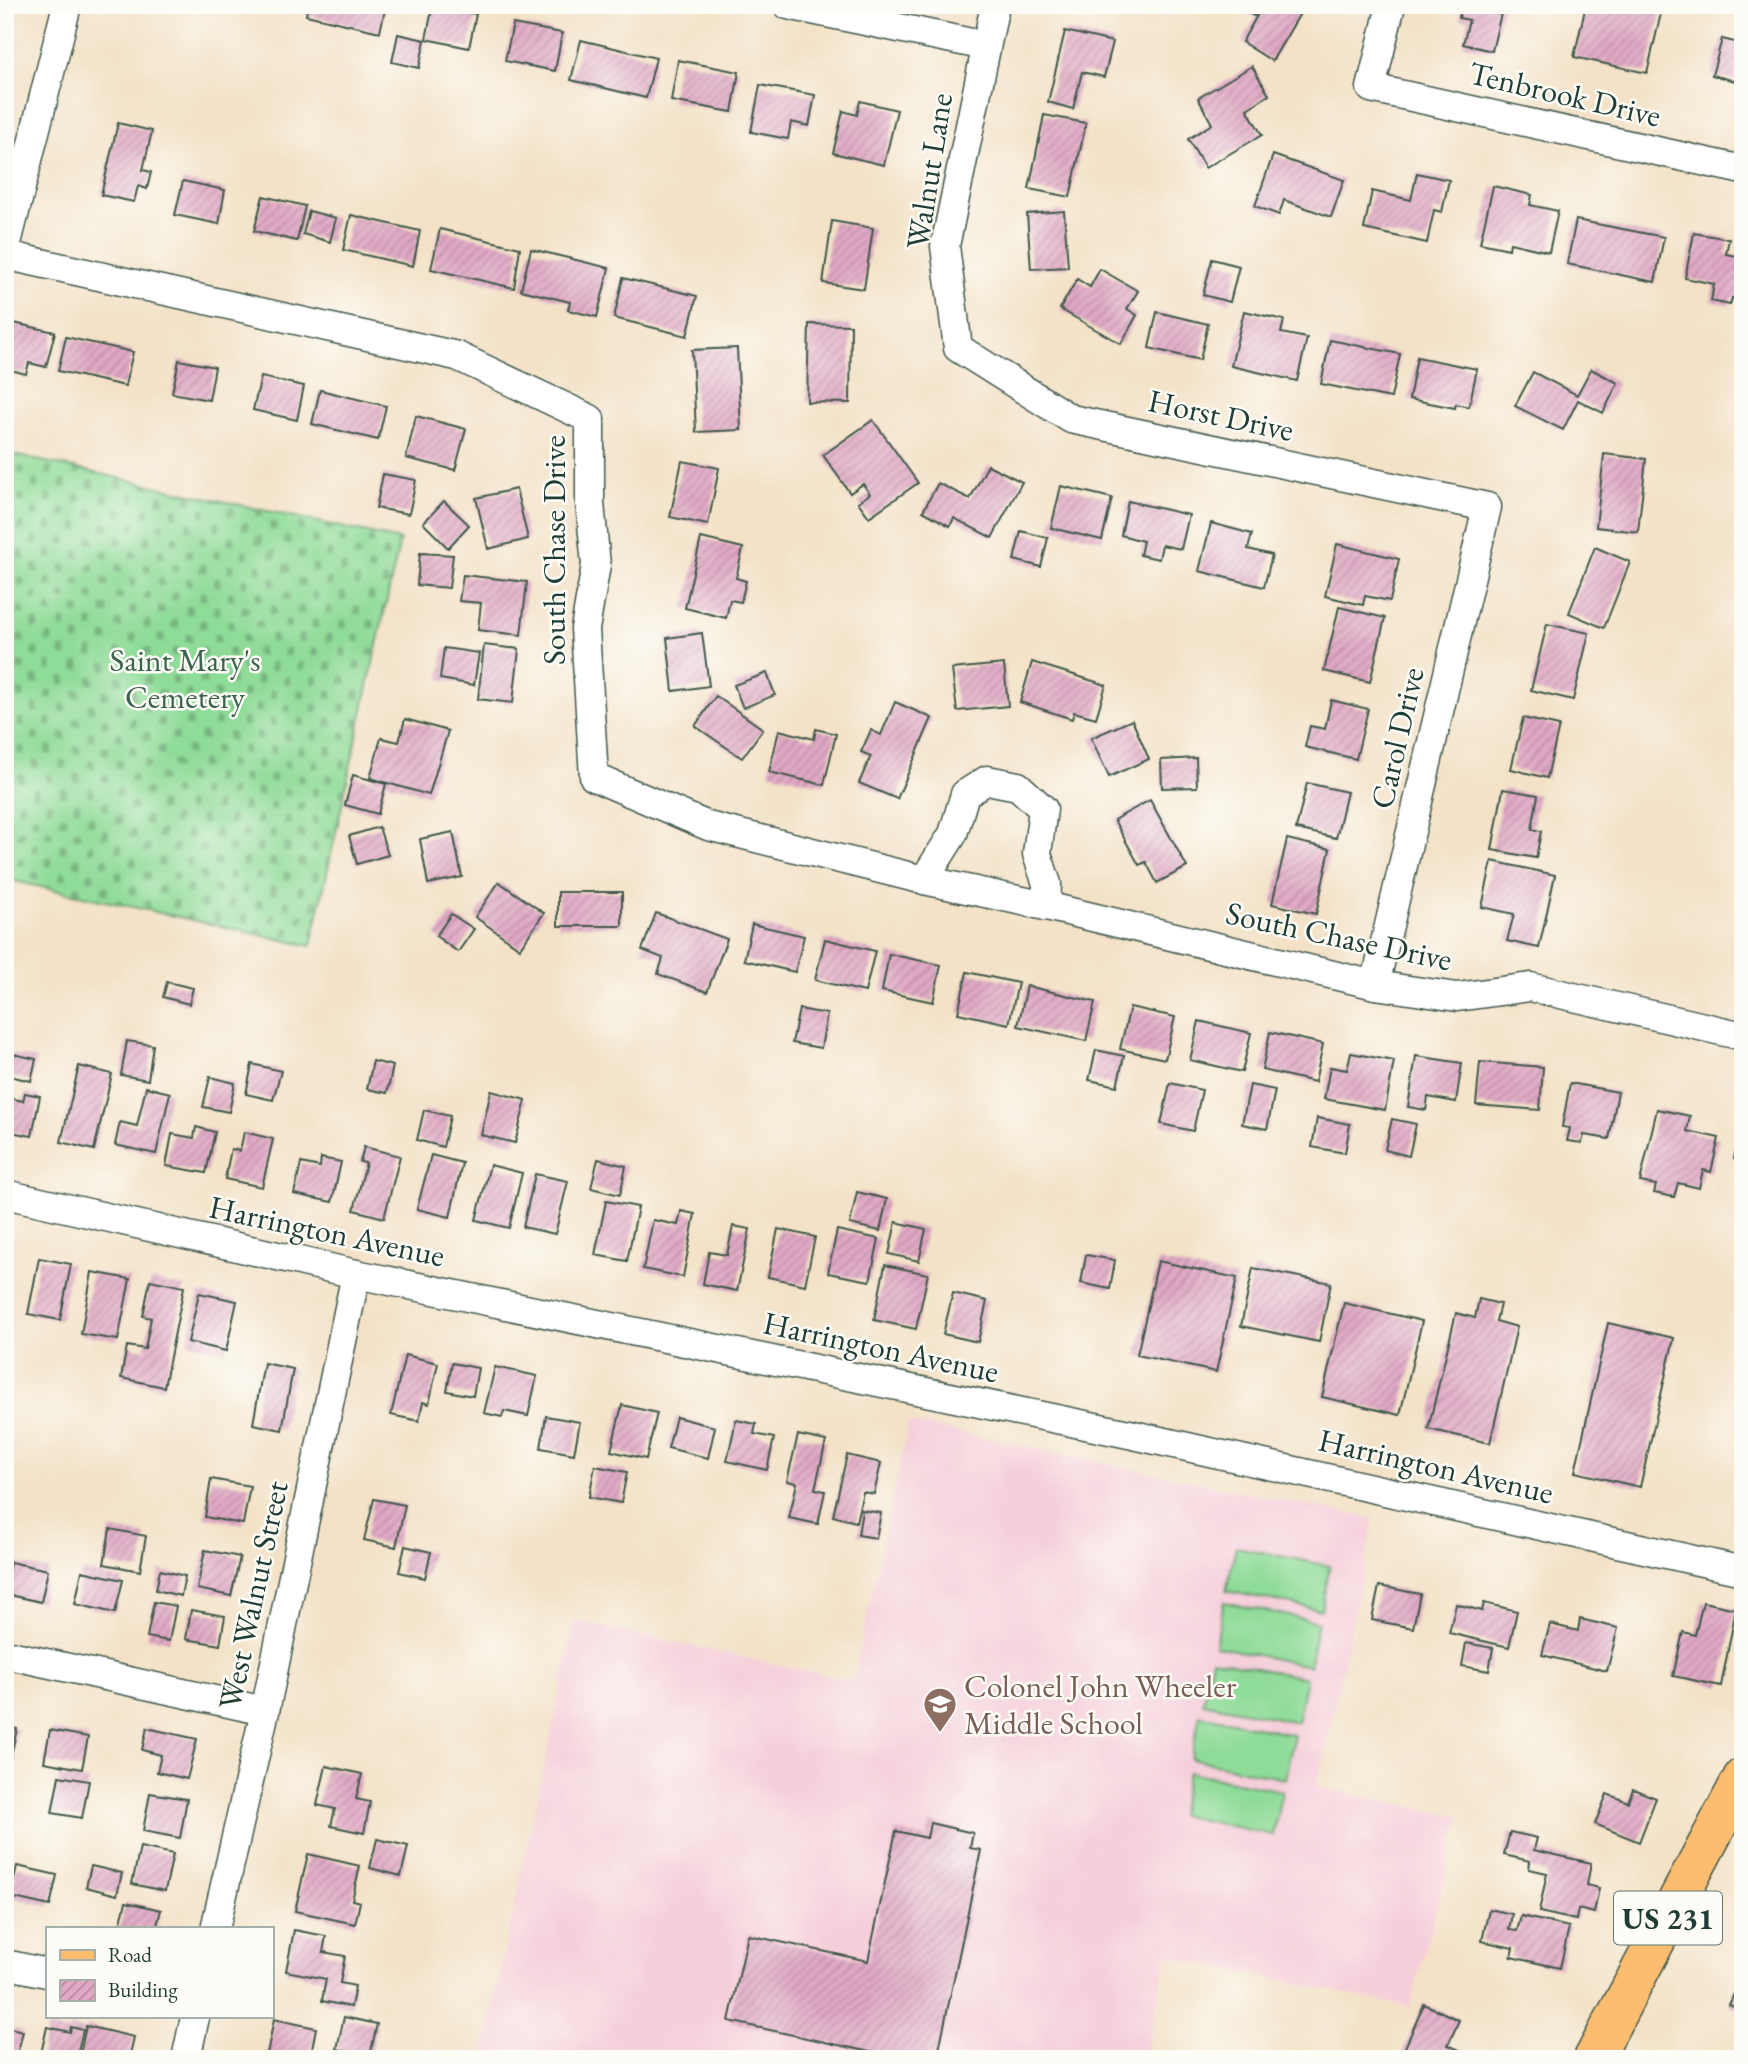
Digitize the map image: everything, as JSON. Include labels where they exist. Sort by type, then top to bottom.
[{"type":"main road","name":"US 231","points":[[1593,2059],[1743,1777]]},
{"type":"street","name":"South Chase Drive","points":[[67,5],[5,253],[457,356],[590,419],[590,502],[596,565],[585,629],[594,777],[708,827],[1375,985],[1457,997],[1530,987],[1743,1036]]},
{"type":"street","points":[[788,5],[986,46]]},
{"type":"street","name":"Walnut Lane","points":[[958,348],[945,246],[995,5]]},
{"type":"street","name":"Tenbrook Drive","points":[[1391,5],[1371,88],[1743,170]]},
{"type":"street","name":"Horst Drive","points":[[958,348],[1071,419],[1487,507]]},
{"type":"street","name":"Carol Drive","points":[[1375,985],[1487,507]]},
{"type":"street","points":[[924,880],[953,834],[965,794],[987,780],[1018,786],[1043,809],[1037,854],[1047,884],[1046,906]]},
{"type":"street","name":"Harrington Avenue","points":[[5,1194],[356,1274],[1129,1434],[1743,1571]]},
{"type":"street","name":"West Walnut Street","points":[[215,1927],[265,1711],[356,1274]]},
{"type":"street","points":[[5,1654],[265,1711]]},
{"type":"street","points":[[5,1964],[46,1973]]},
{"type":"street","points":[[186,2059],[195,2018]]},
{"type":"shaded area","name":"Colonel John Wheeler Middle School","points":[[909,1422],[1374,1519],[1317,1787],[1461,1817],[1410,2007],[1167,1956],[1144,2059],[482,2059],[575,1621],[853,1681]]},
{"type":"green space","name":"Saint Mary's Cemetery","points":[[5,453],[400,540],[311,946],[5,879]]},
{"type":"green space","points":[[1236,1547],[1330,1566],[1321,1610],[1226,1591]]},
{"type":"green space","points":[[1224,1602],[1318,1622],[1309,1666],[1215,1646]]},
{"type":"green space","points":[[1212,1659],[1306,1678],[1297,1722],[1203,1703]]},
{"type":"green space","points":[[1200,1715],[1294,1735],[1285,1779],[1191,1759]]},
{"type":"green space","points":[[1188,1772],[1282,1791],[1273,1835],[1179,1815]]},
{"type":"building","points":[[308,5],[386,5],[380,32],[306,15]]},
{"type":"building","points":[[433,5],[476,14],[469,48],[426,39]]},
{"type":"building","points":[[1231,5],[1261,5],[1256,17]]},
{"type":"building","points":[[1263,5],[1305,5],[1272,61],[1242,42]]},
{"type":"building","points":[[1462,5],[1503,5],[1492,51],[1463,44],[1469,20],[1459,18]]},
{"type":"building","points":[[1586,5],[1647,5],[1662,9],[1647,73],[1574,57]]},
{"type":"building","points":[[513,24],[562,33],[555,71],[505,61]]},
{"type":"building","points":[[1065,31],[1113,42],[1104,77],[1082,72],[1073,109],[1048,102]]},
{"type":"building","points":[[398,34],[425,40],[419,68],[392,62]]},
{"type":"building","points":[[1722,39],[1743,44],[1743,83],[1712,75]]},
{"type":"building","points":[[581,40],[656,58],[646,98],[571,80]]},
{"type":"building","points":[[678,60],[739,72],[732,112],[671,101]]},
{"type":"building","points":[[1252,66],[1269,95],[1247,109],[1262,135],[1205,168],[1188,139],[1212,124],[1198,98]]},
{"type":"building","points":[[760,85],[815,95],[809,126],[791,122],[788,139],[751,132]]},
{"type":"building","points":[[860,101],[897,110],[884,165],[833,153],[843,111],[857,115]]},
{"type":"building","points":[[1044,115],[1086,123],[1070,197],[1029,189]]},
{"type":"building","points":[[118,123],[152,131],[143,170],[151,172],[147,189],[138,186],[134,202],[101,195]]},
{"type":"building","points":[[1273,155],[1344,180],[1331,217],[1284,200],[1279,215],[1255,206]]},
{"type":"building","points":[[1417,173],[1449,180],[1442,212],[1434,210],[1427,243],[1364,229],[1372,191],[1411,200]]},
{"type":"building","points":[[183,181],[225,190],[219,224],[175,215]]},
{"type":"building","points":[[1493,186],[1532,195],[1530,205],[1558,211],[1549,252],[1510,243],[1509,249],[1480,243]]},
{"type":"building","points":[[263,196],[305,206],[297,241],[254,231]]},
{"type":"building","points":[[309,211],[336,218],[330,242],[303,234]]},
{"type":"building","points":[[1064,211],[1068,267],[1031,269],[1027,214]]},
{"type":"building","points":[[351,215],[420,231],[413,266],[343,250]]},
{"type":"building","points":[[1576,220],[1664,237],[1655,282],[1567,264]]},
{"type":"building","points":[[832,221],[873,228],[864,289],[823,283]]},
{"type":"building","points":[[440,229],[520,248],[514,288],[431,269]]},
{"type":"building","points":[[1694,233],[1729,239],[1726,254],[1743,257],[1743,301],[1732,298],[1730,305],[1711,301],[1714,284],[1685,278]]},
{"type":"building","points":[[531,249],[609,268],[597,317],[568,310],[570,302],[521,290]]},
{"type":"building","points":[[1212,259],[1239,266],[1230,302],[1203,295]]},
{"type":"building","points":[[1100,269],[1138,291],[1127,309],[1137,315],[1121,344],[1060,309],[1077,279],[1090,287]]},
{"type":"building","points":[[623,278],[697,296],[687,336],[614,318]]},
{"type":"building","points":[[1244,311],[1284,320],[1281,333],[1307,338],[1297,381],[1231,366]]},
{"type":"building","points":[[1157,312],[1208,324],[1200,360],[1149,348]]},
{"type":"building","points":[[9,322],[55,332],[46,367],[29,363],[26,374],[7,369],[9,361],[5,360],[5,327],[8,328]]},
{"type":"building","points":[[809,324],[851,325],[850,403],[807,402]]},
{"type":"building","points":[[66,337],[133,352],[125,386],[58,371]]},
{"type":"building","points":[[1330,340],[1400,354],[1391,398],[1321,384]]},
{"type":"building","points":[[737,348],[741,430],[696,432],[692,350]]},
{"type":"building","points":[[1417,357],[1477,369],[1469,407],[1456,404],[1455,408],[1409,399]]},
{"type":"building","points":[[179,360],[215,367],[209,400],[172,393]]},
{"type":"building","points":[[1591,369],[1618,383],[1603,413],[1578,400],[1563,430],[1515,406],[1533,372],[1577,395]]},
{"type":"building","points":[[261,377],[304,386],[297,420],[253,410]]},
{"type":"building","points":[[320,390],[386,406],[378,440],[312,424]]},
{"type":"building","points":[[416,416],[466,429],[455,470],[406,458]]},
{"type":"building","points":[[873,420],[918,483],[869,517],[858,502],[870,494],[863,484],[850,493],[823,455]]},
{"type":"building","points":[[1604,454],[1646,459],[1638,532],[1596,527]]},
{"type":"building","points":[[682,461],[719,468],[708,525],[670,517]]},
{"type":"building","points":[[988,465],[1022,482],[992,538],[954,518],[950,526],[923,511],[938,483],[970,499]]},
{"type":"building","points":[[383,474],[416,480],[409,514],[376,508]]},
{"type":"building","points":[[1061,486],[1112,498],[1102,540],[1051,528]]},
{"type":"building","points":[[516,489],[528,539],[488,549],[476,498]]},
{"type":"building","points":[[444,501],[469,525],[448,548],[423,523]]},
{"type":"building","points":[[1128,501],[1189,515],[1181,549],[1162,545],[1159,559],[1140,555],[1143,541],[1121,535]]},
{"type":"building","points":[[1211,523],[1252,534],[1248,549],[1272,555],[1264,587],[1199,571]]},
{"type":"building","points":[[1021,531],[1048,538],[1041,567],[1014,560]]},
{"type":"building","points":[[701,538],[743,548],[736,578],[746,581],[741,602],[730,600],[726,618],[685,608]]},
{"type":"building","points":[[1337,544],[1399,559],[1390,601],[1365,596],[1363,605],[1325,596]]},
{"type":"building","points":[[1595,547],[1630,562],[1604,628],[1569,613]]},
{"type":"building","points":[[420,553],[453,555],[449,588],[417,585]]},
{"type":"building","points":[[463,575],[527,582],[521,635],[478,630],[481,603],[459,601]]},
{"type":"building","points":[[1339,607],[1385,618],[1370,682],[1324,671]]},
{"type":"building","points":[[1547,624],[1589,633],[1573,700],[1531,690]]},
{"type":"building","points":[[702,633],[709,686],[673,691],[667,638]]},
{"type":"building","points":[[484,645],[519,649],[513,703],[478,699]]},
{"type":"building","points":[[444,648],[479,653],[474,685],[440,679]]},
{"type":"building","points":[[1032,662],[1106,685],[1096,718],[1074,712],[1072,719],[1020,702]]},
{"type":"building","points":[[1004,664],[1008,706],[957,711],[952,669]]},
{"type":"building","points":[[767,673],[775,695],[743,708],[734,685]]},
{"type":"building","points":[[716,696],[763,729],[742,758],[695,726]]},
{"type":"building","points":[[1331,700],[1368,709],[1356,759],[1305,747],[1310,726],[1325,729]]},
{"type":"building","points":[[895,702],[932,718],[897,799],[859,783],[871,756],[861,752],[871,730],[881,735]]},
{"type":"building","points":[[1523,718],[1559,726],[1547,778],[1511,769]]},
{"type":"building","points":[[405,719],[448,731],[429,795],[370,778],[381,738],[399,742]]},
{"type":"building","points":[[1132,720],[1149,759],[1109,777],[1091,738]]},
{"type":"building","points":[[816,729],[836,734],[824,785],[769,772],[779,730],[814,739]]},
{"type":"building","points":[[1196,758],[1197,787],[1162,788],[1161,760]]},
{"type":"building","points":[[353,775],[386,784],[378,814],[345,805]]},
{"type":"building","points":[[1307,783],[1347,792],[1336,838],[1296,829]]},
{"type":"building","points":[[1503,789],[1538,795],[1532,829],[1541,831],[1536,858],[1492,850]]},
{"type":"building","points":[[1150,800],[1187,867],[1157,883],[1146,862],[1139,865],[1114,820]]},
{"type":"building","points":[[379,827],[388,855],[357,864],[349,836]]},
{"type":"building","points":[[453,832],[462,877],[428,884],[420,839]]},
{"type":"building","points":[[1287,839],[1330,849],[1316,914],[1272,904]]},
{"type":"building","points":[[1492,861],[1555,875],[1539,948],[1507,941],[1514,914],[1482,907]]},
{"type":"building","points":[[499,882],[544,913],[520,948],[475,917]]},
{"type":"building","points":[[558,892],[622,892],[622,926],[558,926]]},
{"type":"building","points":[[656,913],[727,939],[707,992],[658,974],[663,958],[642,950]]},
{"type":"building","points":[[451,914],[474,929],[458,952],[436,936]]},
{"type":"building","points":[[752,924],[804,936],[795,972],[744,960]]},
{"type":"building","points":[[825,939],[875,951],[865,992],[815,980]]},
{"type":"building","points":[[889,954],[941,965],[933,1002],[882,991]]},
{"type":"building","points":[[967,972],[1018,983],[1009,1024],[958,1013]]},
{"type":"building","points":[[167,982],[193,988],[189,1004],[163,997]]},
{"type":"building","points":[[1027,986],[1095,1002],[1086,1041],[1018,1026]]},
{"type":"building","points":[[1130,1007],[1175,1017],[1165,1059],[1120,1049]]},
{"type":"building","points":[[799,1009],[827,1014],[821,1048],[792,1043]]},
{"type":"building","points":[[1199,1021],[1251,1033],[1242,1072],[1190,1060]]},
{"type":"building","points":[[1270,1032],[1323,1044],[1315,1082],[1262,1070]]},
{"type":"building","points":[[127,1041],[153,1045],[148,1080],[121,1075]]},
{"type":"building","points":[[1096,1050],[1124,1056],[1117,1086],[1089,1080]]},
{"type":"building","points":[[8,1053],[36,1059],[31,1081],[5,1075]]},
{"type":"building","points":[[1351,1053],[1394,1061],[1385,1110],[1324,1099],[1330,1067],[1347,1070]]},
{"type":"building","points":[[1416,1056],[1462,1063],[1456,1102],[1428,1097],[1426,1110],[1408,1107]]},
{"type":"building","points":[[373,1061],[393,1066],[387,1093],[367,1089]]},
{"type":"building","points":[[1480,1062],[1543,1067],[1540,1110],[1476,1105]]},
{"type":"building","points":[[252,1064],[281,1071],[273,1100],[246,1094]]},
{"type":"building","points":[[79,1066],[112,1074],[94,1150],[61,1142]]},
{"type":"building","points":[[210,1077],[235,1083],[229,1112],[203,1107]]},
{"type":"building","points":[[1170,1083],[1202,1090],[1193,1131],[1161,1124]]},
{"type":"building","points":[[1570,1083],[1618,1092],[1609,1139],[1584,1135],[1582,1143],[1567,1141],[1570,1128],[1562,1127]]},
{"type":"building","points":[[1250,1085],[1275,1090],[1267,1129],[1242,1124]]},
{"type":"building","points":[[146,1087],[170,1093],[156,1154],[115,1145],[120,1122],[137,1126]]},
{"type":"building","points":[[491,1091],[526,1100],[515,1143],[481,1135]]},
{"type":"building","points":[[25,1093],[40,1096],[32,1136],[5,1131],[5,1097],[23,1101]]},
{"type":"building","points":[[1657,1109],[1690,1116],[1687,1131],[1719,1138],[1711,1172],[1703,1170],[1699,1188],[1678,1183],[1674,1197],[1654,1193],[1656,1185],[1640,1182]]},
{"type":"building","points":[[424,1110],[450,1116],[443,1147],[417,1140]]},
{"type":"building","points":[[1317,1118],[1350,1124],[1345,1153],[1312,1147]]},
{"type":"building","points":[[1392,1119],[1416,1124],[1409,1156],[1385,1150]]},
{"type":"building","points":[[196,1127],[215,1132],[206,1173],[166,1166],[172,1134],[194,1138]]},
{"type":"building","points":[[1740,1129],[1743,1129],[1743,1161],[1734,1159]]},
{"type":"building","points":[[244,1132],[273,1139],[262,1187],[225,1179],[231,1149],[240,1151]]},
{"type":"building","points":[[364,1147],[400,1156],[384,1218],[354,1210],[366,1163],[360,1162]]},
{"type":"building","points":[[431,1155],[462,1163],[450,1217],[417,1209]]},
{"type":"building","points":[[321,1158],[341,1162],[332,1202],[294,1194],[301,1163],[320,1167]]},
{"type":"building","points":[[598,1159],[626,1166],[620,1195],[591,1188]]},
{"type":"building","points":[[490,1165],[522,1173],[509,1228],[476,1220]]},
{"type":"building","points":[[535,1174],[568,1181],[555,1234],[523,1227]]},
{"type":"building","points":[[857,1192],[887,1199],[880,1231],[850,1224]]},
{"type":"building","points":[[606,1201],[638,1207],[627,1261],[595,1255]]},
{"type":"building","points":[[681,1211],[695,1214],[683,1277],[643,1269],[653,1220],[678,1225]]},
{"type":"building","points":[[896,1222],[926,1229],[919,1261],[889,1254]]},
{"type":"building","points":[[733,1226],[750,1229],[737,1291],[703,1284],[709,1252],[727,1255]]},
{"type":"building","points":[[778,1229],[815,1237],[805,1285],[768,1277]]},
{"type":"building","points":[[837,1230],[879,1239],[870,1281],[828,1273]]},
{"type":"building","points":[[1086,1255],[1115,1260],[1110,1289],[1081,1283]]},
{"type":"building","points":[[39,1258],[71,1264],[60,1320],[28,1314]]},
{"type":"building","points":[[1158,1261],[1237,1278],[1216,1372],[1137,1355]]},
{"type":"building","points":[[885,1265],[928,1274],[916,1329],[874,1320]]},
{"type":"building","points":[[1253,1268],[1331,1283],[1319,1342],[1241,1326]]},
{"type":"building","points":[[92,1272],[130,1279],[118,1340],[81,1334]]},
{"type":"building","points":[[150,1280],[184,1287],[164,1387],[121,1378],[127,1346],[145,1349],[151,1318],[143,1316]]},
{"type":"building","points":[[199,1293],[237,1301],[226,1351],[188,1342]]},
{"type":"building","points":[[953,1293],[987,1301],[978,1342],[943,1334]]},
{"type":"building","points":[[1479,1299],[1500,1304],[1496,1321],[1517,1327],[1490,1443],[1428,1429],[1456,1313],[1475,1318]]},
{"type":"building","points":[[1344,1303],[1422,1321],[1400,1415],[1322,1397]]},
{"type":"building","points":[[1608,1323],[1674,1338],[1640,1487],[1575,1472]]},
{"type":"building","points":[[405,1355],[438,1363],[429,1404],[423,1402],[419,1421],[391,1415]]},
{"type":"building","points":[[264,1363],[293,1369],[282,1430],[253,1424]]},
{"type":"building","points":[[452,1363],[478,1368],[473,1396],[447,1391]]},
{"type":"building","points":[[495,1367],[537,1376],[528,1416],[504,1411],[502,1417],[484,1413]]},
{"type":"building","points":[[622,1405],[657,1413],[646,1459],[611,1451]]},
{"type":"building","points":[[546,1416],[580,1422],[574,1454],[541,1448]]},
{"type":"building","points":[[676,1417],[715,1427],[708,1458],[668,1448]]},
{"type":"building","points":[[736,1420],[756,1424],[754,1434],[774,1438],[767,1470],[727,1461]]},
{"type":"building","points":[[798,1435],[826,1441],[815,1489],[825,1491],[818,1524],[789,1518],[797,1483],[787,1481]]},
{"type":"building","points":[[847,1455],[881,1463],[874,1494],[863,1492],[856,1522],[833,1516]]},
{"type":"building","points":[[595,1466],[627,1472],[621,1503],[589,1497]]},
{"type":"building","points":[[211,1479],[250,1486],[243,1524],[205,1517]]},
{"type":"building","points":[[374,1499],[405,1505],[396,1547],[364,1540]]},
{"type":"building","points":[[862,1510],[881,1513],[876,1538],[858,1535]]},
{"type":"building","points":[[110,1529],[146,1536],[140,1571],[104,1564]]},
{"type":"building","points":[[405,1546],[431,1552],[425,1578],[399,1572]]},
{"type":"building","points":[[205,1550],[240,1557],[231,1596],[197,1589]]},
{"type":"building","points":[[10,1562],[48,1570],[41,1602],[5,1594]]},
{"type":"building","points":[[160,1570],[185,1576],[181,1596],[156,1590]]},
{"type":"building","points":[[82,1571],[123,1580],[115,1613],[75,1604]]},
{"type":"building","points":[[1379,1586],[1420,1594],[1413,1628],[1372,1620]]},
{"type":"building","points":[[154,1602],[176,1606],[169,1641],[147,1637]]},
{"type":"building","points":[[1703,1602],[1736,1609],[1721,1686],[1673,1676],[1683,1632],[1695,1635]]},
{"type":"building","points":[[1484,1603],[1517,1611],[1509,1647],[1449,1633],[1456,1604],[1482,1611]]},
{"type":"building","points":[[191,1610],[225,1616],[220,1645],[186,1639]]},
{"type":"building","points":[[1580,1619],[1618,1628],[1607,1671],[1542,1655],[1550,1624],[1578,1631]]},
{"type":"building","points":[[1466,1643],[1493,1648],[1489,1671],[1462,1666]]},
{"type":"building","points":[[5,1726],[17,1729],[10,1760],[5,1759]]},
{"type":"building","points":[[147,1728],[197,1739],[187,1779],[157,1772],[161,1755],[142,1750]]},
{"type":"building","points":[[50,1730],[88,1737],[82,1769],[44,1762]]},
{"type":"building","points":[[326,1766],[362,1774],[356,1799],[370,1802],[364,1833],[331,1826],[335,1809],[317,1805]]},
{"type":"building","points":[[59,1776],[89,1781],[82,1818],[52,1813]]},
{"type":"building","points":[[1633,1789],[1656,1798],[1639,1842],[1595,1824],[1607,1794],[1628,1802]]},
{"type":"building","points":[[150,1793],[187,1799],[180,1838],[143,1831]]},
{"type":"building","points":[[930,1823],[973,1833],[970,1848],[981,1850],[937,2059],[902,2059],[729,2021],[748,1935],[868,1961],[896,1831],[927,1838]]},
{"type":"building","points":[[1510,1832],[1537,1838],[1534,1850],[1591,1863],[1587,1885],[1599,1888],[1594,1913],[1578,1909],[1576,1920],[1539,1912],[1547,1873],[1529,1869],[1530,1861],[1504,1855]]},
{"type":"building","points":[[377,1839],[408,1846],[401,1876],[370,1868]]},
{"type":"building","points":[[140,1847],[173,1854],[165,1891],[132,1884]]},
{"type":"building","points":[[308,1854],[360,1866],[352,1900],[360,1902],[355,1924],[295,1911]]},
{"type":"building","points":[[17,1866],[57,1875],[50,1906],[10,1897]]},
{"type":"building","points":[[91,1866],[122,1873],[117,1895],[86,1887]]},
{"type":"building","points":[[126,1902],[161,1910],[157,1927],[120,1927]]},
{"type":"building","points":[[1489,1909],[1512,1914],[1509,1930],[1517,1931],[1521,1916],[1569,1927],[1560,1968],[1511,1957],[1513,1948],[1482,1941]]},
{"type":"building","points":[[294,1930],[326,1936],[323,1952],[345,1956],[340,1983],[355,1986],[351,2007],[322,2001],[326,1979],[286,1971]]},
{"type":"building","points":[[1743,1974],[1743,2010],[1729,2005]]},
{"type":"building","points":[[1424,2004],[1459,2020],[1448,2045],[1480,2059],[1400,2059]]},
{"type":"building","points":[[344,2017],[377,2024],[370,2056],[337,2049]]},
{"type":"building","points":[[274,2019],[316,2028],[310,2059],[266,2059]]},
{"type":"building","points":[[86,2026],[134,2037],[129,2059],[79,2059]]},
{"type":"building","points":[[5,2027],[23,2031],[16,2059],[5,2059]]},
{"type":"building","points":[[47,2027],[70,2032],[71,2027],[83,2030],[76,2059],[40,2058]]},
{"type":"place","name":"Colonel John Wheeler Middle School","points":[[940,1734]]}]
